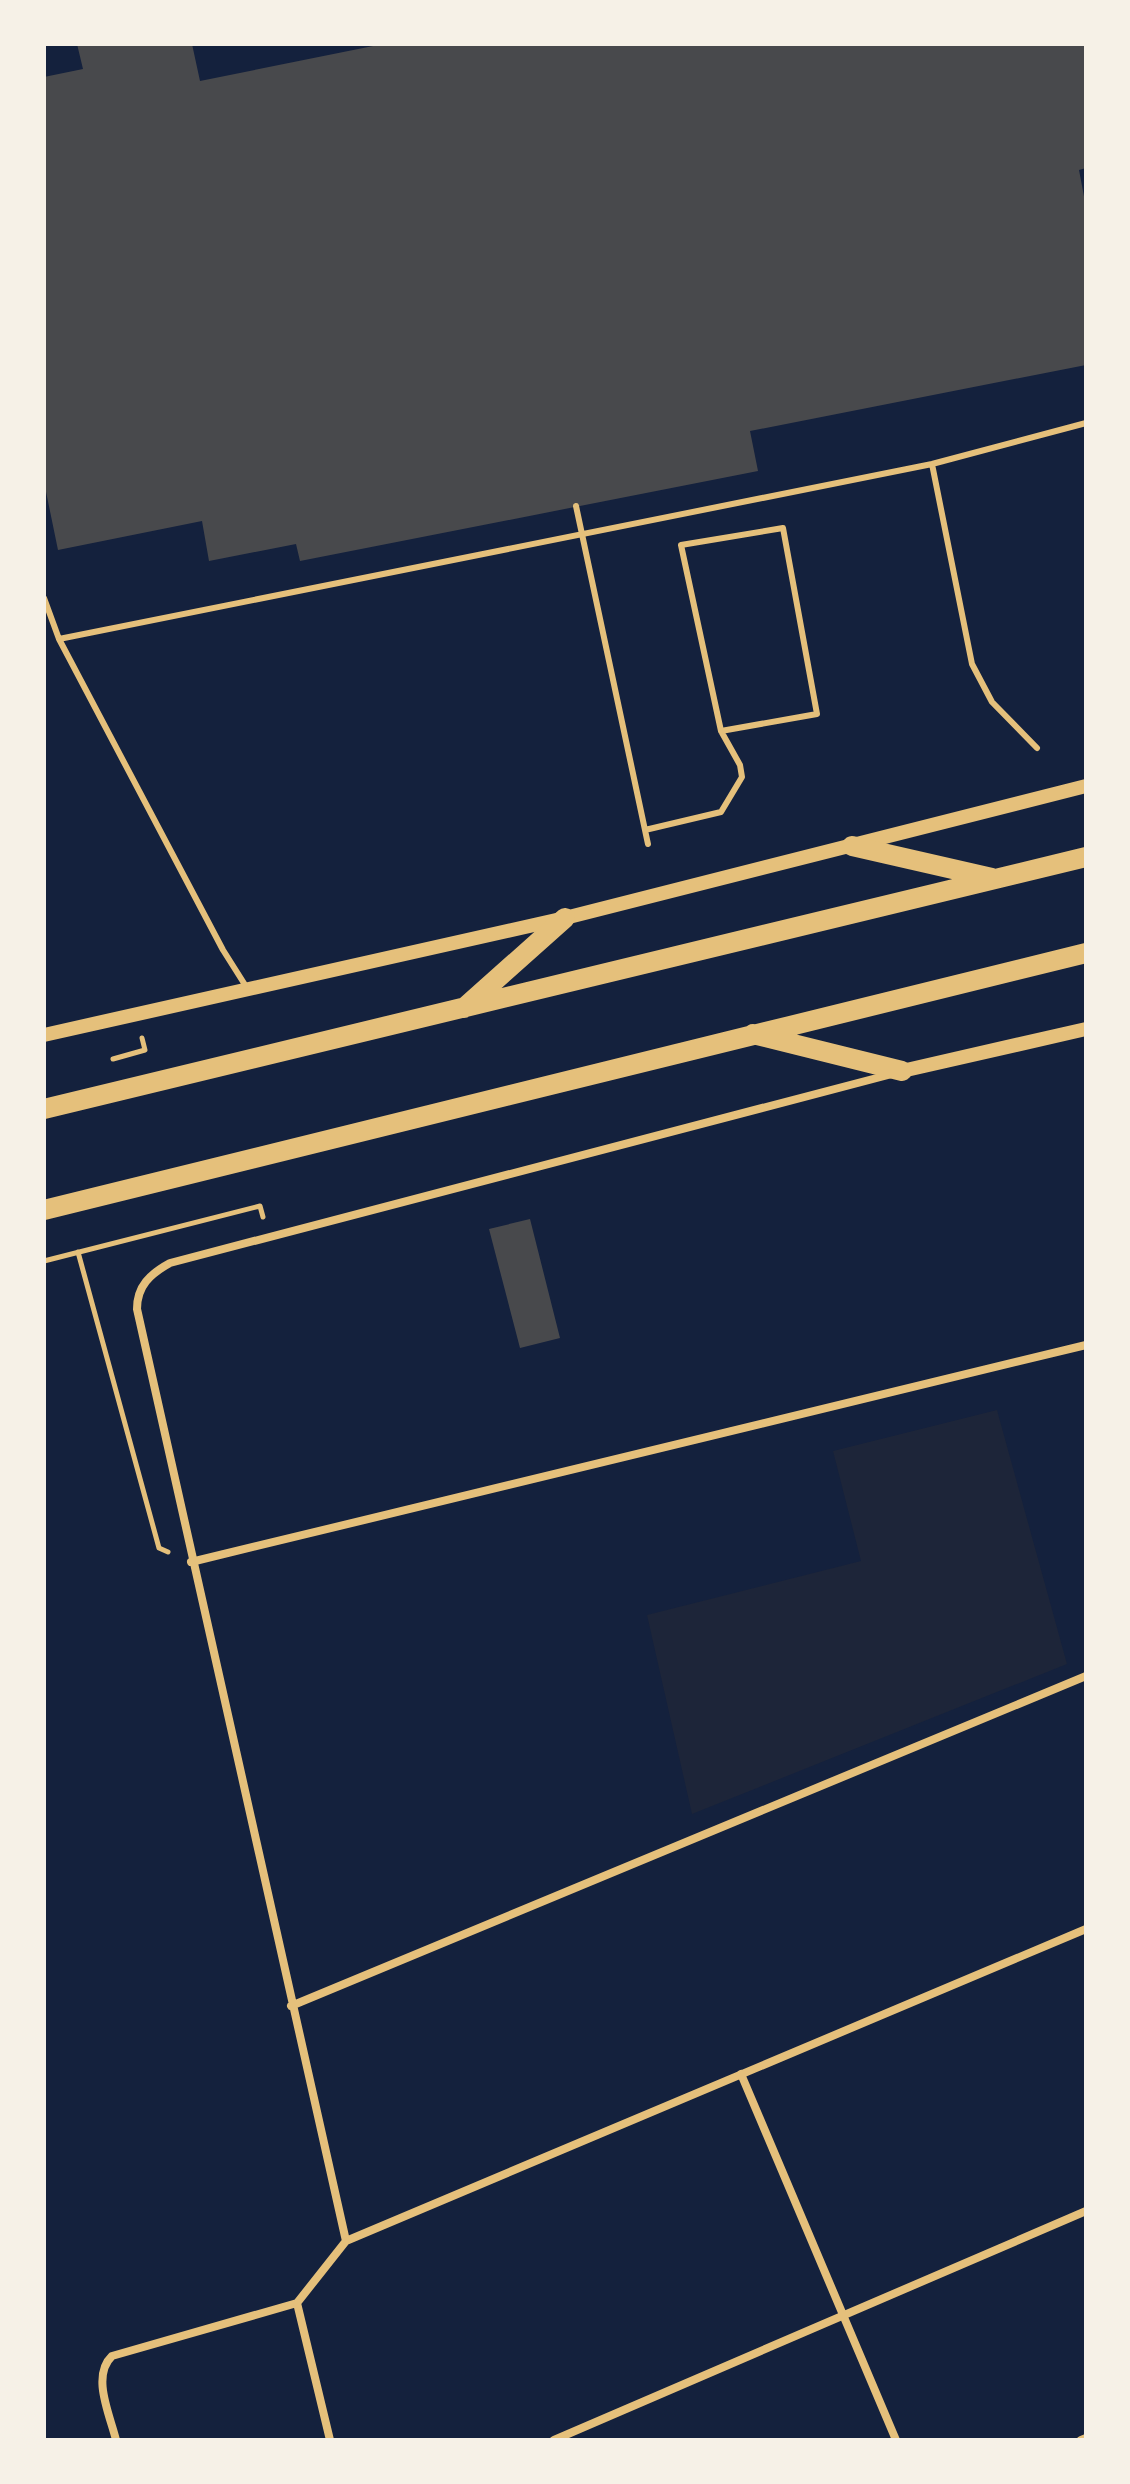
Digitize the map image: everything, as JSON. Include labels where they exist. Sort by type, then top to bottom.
[{"type":"main road","points":[[852,846],[996,879]]},
{"type":"main road","points":[[44,1109],[460,1011],[1086,857]]},
{"type":"main road","points":[[460,1011],[565,918]]},
{"type":"main road","points":[[44,1210],[749,1033],[1086,953]]},
{"type":"main road","points":[[749,1033],[902,1071]]},
{"type":"street","points":[[44,1035],[565,918],[1086,786]]},
{"type":"street","points":[[346,2241],[191,1562],[137,1309],[137,1293],[147,1279],[170,1263],[902,1071],[1086,1029]]},
{"type":"street","points":[[191,1562],[1086,1345]]},
{"type":"street","points":[[291,2006],[1086,1676]]},
{"type":"street","points":[[116,2440],[104,2392],[104,2364],[122,2352],[297,2303],[346,2241],[1086,1929]]},
{"type":"street","points":[[741,2074],[896,2440]]},
{"type":"street","points":[[554,2440],[1086,2211]]},
{"type":"street","points":[[297,2303],[330,2440]]},
{"type":"lane","points":[[59,639],[932,464],[1086,423]]},
{"type":"lane","points":[[932,464],[972,664],[992,702],[1037,748]]},
{"type":"lane","points":[[576,506],[648,844]]},
{"type":"lane","points":[[645,830],[721,812],[742,777],[740,765],[721,731],[681,545],[783,528],[817,714],[721,731]]},
{"type":"lane","points":[[44,598],[59,639],[223,950],[248,989]]},
{"type":"path","points":[[102,1062],[145,1050],[137,1014]]},
{"type":"path","points":[[44,1261],[260,1206],[268,1237]]},
{"type":"path","points":[[78,1252],[159,1548],[191,1562]]},
{"type":"shaded area","points":[[997,1410],[1067,1664],[692,1814],[647,1615],[861,1561],[833,1451]]},
{"type":"building","points":[[77,44],[192,44],[200,81],[383,44],[1086,44],[1086,168],[1079,170],[1086,207],[1086,365],[750,431],[758,471],[300,561],[296,544],[209,561],[202,521],[58,550],[44,482],[44,77],[83,69]]},
{"type":"building","points":[[530,1219],[560,1338],[520,1348],[489,1229]]}]
